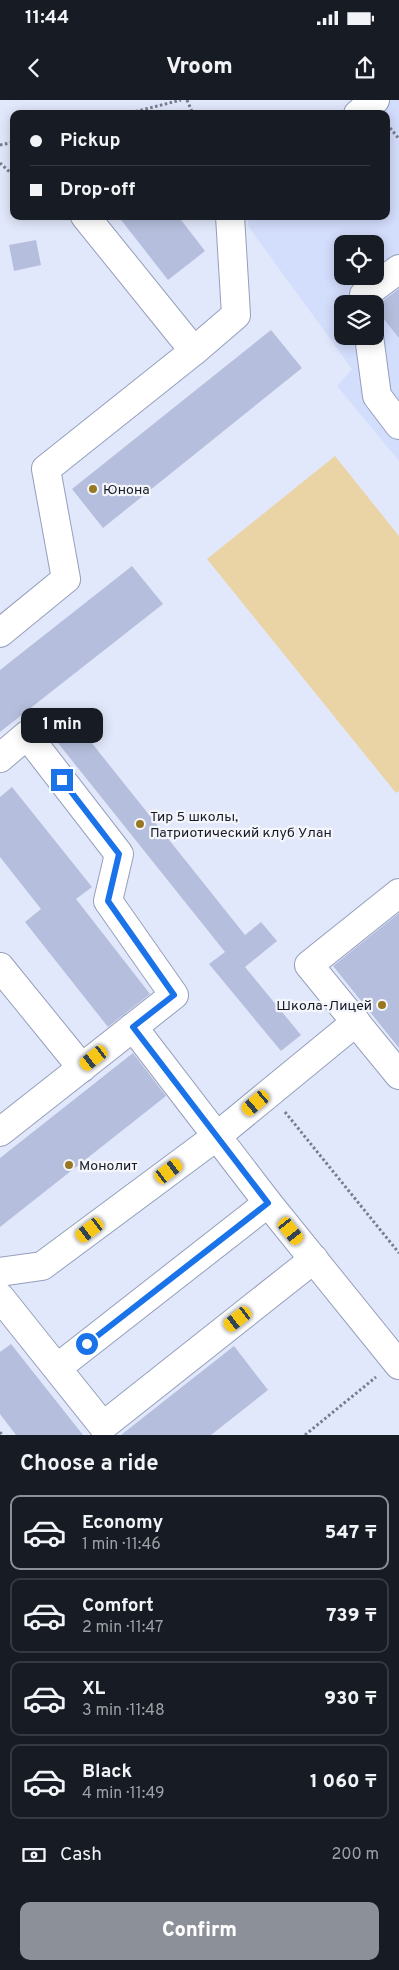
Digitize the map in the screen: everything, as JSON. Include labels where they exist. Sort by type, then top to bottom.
[{"type":"lane","points":[[363,110],[376,100]]},
{"type":"lane","points":[[88,220],[194,351]]},
{"type":"lane","points":[[0,633],[66,579],[46,469],[194,351],[236,315],[230,220]]},
{"type":"lane","points":[[364,295],[399,269]]},
{"type":"lane","points":[[370,345],[377,396],[399,425]]},
{"type":"lane","points":[[0,758],[28,735],[119,854],[108,901],[174,995],[0,1132]]},
{"type":"lane","points":[[399,893],[309,965],[399,1075]]},
{"type":"lane","points":[[0,967],[82,1068]]},
{"type":"lane","points":[[0,1272],[42,1266],[217,1136],[356,1022]]},
{"type":"lane","points":[[133,1027],[268,1203],[397,1363]]},
{"type":"lane","points":[[57,1368],[268,1203]]},
{"type":"lane","points":[[0,1298],[103,1426],[314,1259]]},
{"type":"path","points":[[142,110],[181,100]]},
{"type":"path","points":[[390,128],[399,139]]},
{"type":"path","points":[[0,163],[10,172]]},
{"type":"path","points":[[269,1092],[399,1253]]},
{"type":"path","points":[[305,1435],[397,1363]]},
{"type":"shaded area","points":[[388,100],[399,100],[399,461],[337,386],[352,369],[335,345],[384,345],[384,295],[334,295],[334,344],[248,226],[249,220],[390,220],[390,110],[377,110]]},
{"type":"shaded area","points":[[335,456],[399,536],[399,791],[396,793],[207,559]]},
{"type":"building","points":[[121,220],[181,220],[205,251],[168,280]]},
{"type":"building","points":[[36,240],[41,265],[14,271],[9,245]]},
{"type":"building","points":[[399,289],[399,338],[384,319],[384,300]]},
{"type":"building","points":[[271,330],[302,368],[103,528],[72,489]]},
{"type":"building","points":[[132,566],[163,604],[0,732],[0,670]]},
{"type":"building","points":[[75,722],[245,935],[261,922],[277,941],[245,967],[301,1035],[281,1051],[209,964],[225,952],[54,738]]},
{"type":"building","points":[[12,787],[92,887],[76,899],[150,994],[108,1027],[25,922],[41,909],[0,857],[0,797]]},
{"type":"building","name":"Школа-Лицей","points":[[399,913],[399,1048],[333,966]]},
{"type":"building","points":[[133,1053],[166,1096],[0,1227],[0,1158]]},
{"type":"building","points":[[11,1344],[83,1435],[16,1435],[0,1414],[0,1352]]},
{"type":"building","points":[[234,1346],[268,1390],[211,1435],[121,1435]]},
{"type":"place","name":"Юнона","points":[[93,489]]},
{"type":"place","name":"Тир 5 школы, Патриотический клуб Улан","points":[[140,824]]},
{"type":"place","name":"Школа-Лицей","points":[[382,1005]]},
{"type":"place","name":"Монолит","points":[[69,1165]]},
{"type":"route","points":[[62,780],[119,854],[108,901],[174,995],[133,1027],[268,1203],[87,1344]]}]
